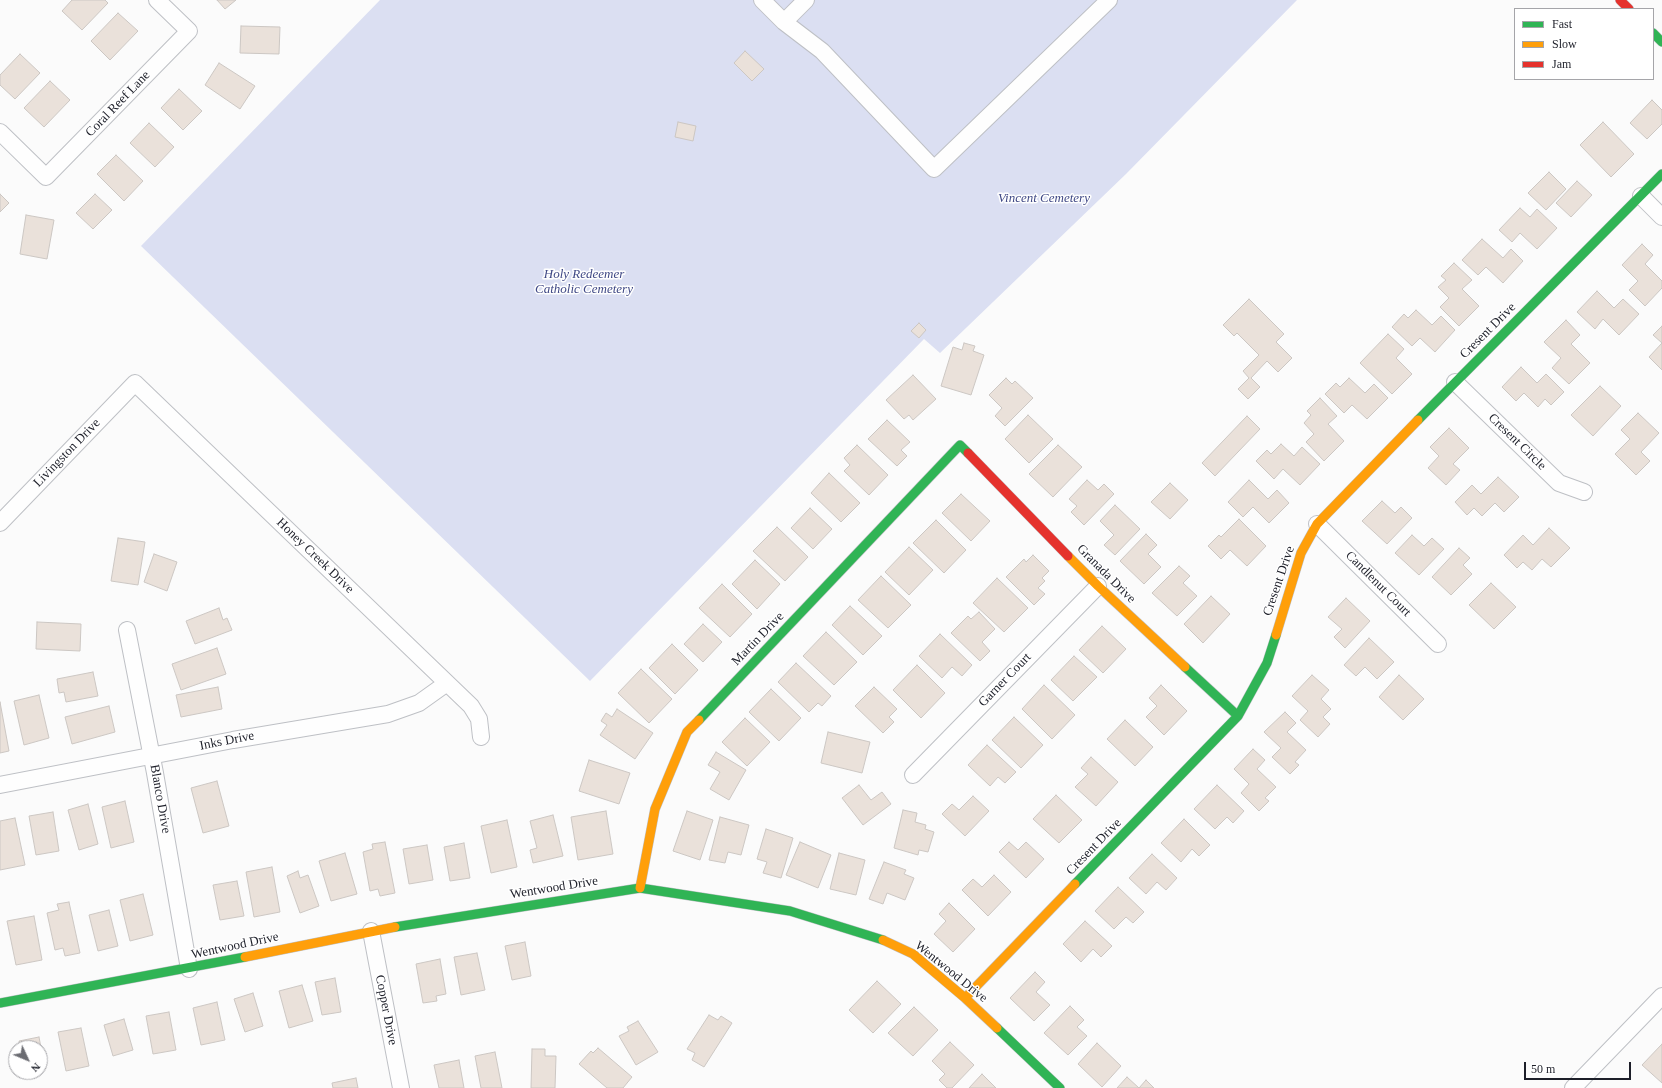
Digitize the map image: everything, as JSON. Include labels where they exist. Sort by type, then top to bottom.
[{"type":"street","name":"Coral Reef Lane","points":[[0,132],[46,177],[189,32],[156,0]]},
{"type":"street","points":[[762,0],[784,22],[822,51],[934,169],[1109,0]]},
{"type":"street","points":[[784,22],[806,0]]},
{"type":"street","points":[[1620,0],[1628,8]]},
{"type":"street","points":[[1654,34],[1662,42]]},
{"type":"street","name":"Cresent Drive","points":[[965,998],[1238,716],[1267,663],[1300,553],[1317,524],[1455,382],[1662,174]]},
{"type":"street","points":[[1641,196],[1662,217]]},
{"type":"street","name":"Cresent Circle","points":[[1455,382],[1559,483],[1584,492]]},
{"type":"street","name":"Livingston Drive","points":[[0,523],[135,383]]},
{"type":"street","name":"Honey Creek Drive","points":[[135,383],[471,706],[479,719],[481,737]]},
{"type":"street","name":"Granada Drive","points":[[960,445],[1098,586],[1238,716]]},
{"type":"street","name":"Martin Drive","points":[[640,888],[655,809],[687,732],[960,445]]},
{"type":"street","name":"Candlenut Court","points":[[1317,524],[1438,644]]},
{"type":"street","name":"Garner Court","points":[[913,775],[1098,586]]},
{"type":"street","name":"Blanco Drive","points":[[127,630],[152,756],[189,969]]},
{"type":"street","name":"Inks Drive","points":[[0,785],[233,740],[388,714],[419,703],[447,683]]},
{"type":"street","name":"Wentwood Drive","points":[[0,1003],[189,969],[371,931],[531,904],[640,888],[790,911],[882,940],[913,954],[965,998],[1060,1088]]},
{"type":"street","name":"Copper Drive","points":[[371,931],[401,1088]]},
{"type":"street","points":[[1573,1088],[1662,996]]},
{"type":"green space","name":"Holy Redeemer Catholic Cemetery","points":[[380,0],[1297,0],[1126,174],[940,353],[924,339],[590,681],[141,246]]},
{"type":"building","points":[[72,0],[105,0],[108,3],[82,30],[62,11]]},
{"type":"building","points":[[217,0],[236,0],[225,9]]},
{"type":"building","points":[[118,13],[138,31],[110,60],[91,41]]},
{"type":"building","points":[[241,26],[280,27],[279,54],[240,53]]},
{"type":"building","points":[[745,51],[764,69],[752,81],[734,63]]},
{"type":"building","points":[[20,54],[40,73],[15,99],[0,85],[0,75]]},
{"type":"building","points":[[219,63],[255,86],[240,109],[205,85]]},
{"type":"building","points":[[50,81],[70,100],[44,127],[24,108]]},
{"type":"building","points":[[179,89],[202,111],[183,130],[161,108]]},
{"type":"building","points":[[1652,100],[1662,110],[1662,124],[1647,139],[1630,123]]},
{"type":"building","points":[[678,122],[696,126],[693,141],[675,137]]},
{"type":"building","points":[[1603,122],[1634,154],[1611,177],[1580,145]]},
{"type":"building","points":[[149,123],[174,147],[155,167],[130,143]]},
{"type":"building","points":[[116,155],[143,181],[124,201],[97,174]]},
{"type":"building","points":[[1549,172],[1566,189],[1546,210],[1528,193]]},
{"type":"building","points":[[1577,181],[1592,195],[1571,217],[1556,203]]},
{"type":"building","points":[[0,194],[9,203],[0,212]]},
{"type":"building","points":[[95,194],[112,210],[93,229],[76,213]]},
{"type":"building","points":[[1520,208],[1530,217],[1537,209],[1557,228],[1537,249],[1520,233],[1512,242],[1499,230]]},
{"type":"building","points":[[26,215],[54,220],[47,259],[20,254]]},
{"type":"building","points":[[1482,239],[1503,258],[1511,249],[1523,261],[1503,283],[1486,267],[1478,275],[1462,260]]},
{"type":"building","points":[[1642,244],[1653,255],[1645,264],[1662,281],[1662,288],[1645,306],[1629,290],[1638,281],[1622,265]]},
{"type":"building","points":[[1454,263],[1472,280],[1462,289],[1479,306],[1459,326],[1440,307],[1449,298],[1438,287],[1446,280],[1441,276]]},
{"type":"building","points":[[1597,291],[1614,308],[1623,299],[1639,314],[1619,335],[1603,319],[1595,329],[1577,312]]},
{"type":"building","points":[[1249,299],[1284,334],[1276,342],[1292,358],[1278,372],[1267,361],[1251,378],[1260,387],[1248,399],[1238,389],[1249,378],[1243,371],[1259,355],[1237,333],[1234,336],[1223,325]]},
{"type":"building","points":[[1416,310],[1432,325],[1441,316],[1455,330],[1435,352],[1420,338],[1412,346],[1392,327],[1404,314],[1408,318]]},
{"type":"building","points":[[1566,320],[1580,335],[1571,344],[1590,363],[1569,384],[1552,368],[1561,358],[1544,342]]},
{"type":"building","points":[[919,323],[926,330],[919,338],[911,331]]},
{"type":"building","points":[[1662,326],[1662,343],[1653,335]]},
{"type":"building","points":[[1388,334],[1404,349],[1396,358],[1412,374],[1392,394],[1360,363]]},
{"type":"building","points":[[964,343],[975,346],[973,351],[984,355],[971,395],[941,386],[953,347],[962,350]]},
{"type":"building","points":[[1662,343],[1662,370],[1649,357]]},
{"type":"building","points":[[1521,367],[1537,383],[1546,374],[1564,392],[1551,405],[1545,399],[1538,407],[1524,393],[1516,401],[1502,387]]},
{"type":"building","points":[[913,375],[936,399],[913,420],[909,415],[904,419],[886,400]]},
{"type":"building","points":[[1006,378],[1012,384],[1015,381],[1033,398],[1005,426],[995,416],[1002,408],[989,395]]},
{"type":"building","points":[[1349,378],[1365,393],[1374,384],[1388,398],[1367,419],[1352,405],[1344,413],[1325,394],[1336,383],[1340,387]]},
{"type":"building","points":[[1600,386],[1621,406],[1593,436],[1571,415]]},
{"type":"building","points":[[1320,398],[1337,416],[1328,424],[1344,441],[1324,461],[1306,442],[1314,434],[1304,423],[1311,415],[1307,411]]},
{"type":"building","points":[[1638,413],[1659,433],[1641,452],[1650,461],[1636,475],[1615,454],[1630,439],[1621,430]]},
{"type":"building","points":[[1028,415],[1053,439],[1029,463],[1005,439]]},
{"type":"building","points":[[1247,416],[1260,429],[1215,476],[1202,463]]},
{"type":"building","points":[[887,420],[910,442],[901,450],[907,456],[897,466],[868,439]]},
{"type":"building","points":[[1449,428],[1469,448],[1453,464],[1460,470],[1446,485],[1428,468],[1439,456],[1430,447]]},
{"type":"building","points":[[1281,444],[1294,456],[1302,447],[1320,464],[1300,485],[1283,469],[1274,479],[1256,461],[1267,450],[1271,454]]},
{"type":"building","points":[[857,445],[888,475],[869,495],[844,471],[850,465],[844,458]]},
{"type":"building","points":[[1058,445],[1082,467],[1053,497],[1029,474]]},
{"type":"building","points":[[829,473],[860,503],[841,522],[811,493]]},
{"type":"building","points":[[1498,477],[1519,497],[1504,512],[1495,503],[1482,516],[1474,508],[1467,515],[1455,502],[1472,485],[1481,494]]},
{"type":"building","points":[[1087,480],[1098,490],[1104,484],[1114,494],[1084,525],[1071,512],[1077,506],[1069,499]]},
{"type":"building","points":[[1249,480],[1268,499],[1277,490],[1289,503],[1269,523],[1253,507],[1243,517],[1228,502]]},
{"type":"building","points":[[1170,483],[1188,500],[1170,519],[1151,502]]},
{"type":"building","points":[[961,494],[990,521],[971,541],[942,513]]},
{"type":"building","points":[[1382,501],[1395,513],[1401,507],[1412,518],[1387,544],[1362,521]]},
{"type":"building","points":[[1115,505],[1140,529],[1115,555],[1104,545],[1114,535],[1100,521]]},
{"type":"building","points":[[810,508],[832,529],[813,549],[791,528]]},
{"type":"building","points":[[1239,519],[1266,546],[1247,566],[1230,550],[1221,559],[1208,546],[1219,535],[1221,537]]},
{"type":"building","points":[[936,520],[966,550],[944,573],[913,543]]},
{"type":"building","points":[[777,527],[808,557],[785,581],[753,551]]},
{"type":"building","points":[[1549,528],[1570,548],[1551,567],[1542,559],[1532,570],[1523,562],[1517,568],[1504,555],[1523,535],[1533,545]]},
{"type":"building","points":[[1146,534],[1157,545],[1148,554],[1161,567],[1144,584],[1120,561]]},
{"type":"building","points":[[1412,535],[1424,546],[1432,538],[1444,549],[1419,575],[1395,553]]},
{"type":"building","points":[[118,538],[145,542],[138,585],[111,581]]},
{"type":"building","points":[[909,547],[933,570],[909,595],[885,572]]},
{"type":"building","points":[[1459,548],[1470,558],[1463,565],[1472,574],[1451,595],[1432,577]]},
{"type":"building","points":[[154,554],[177,562],[167,591],[144,582]]},
{"type":"building","points":[[1033,555],[1049,571],[1042,578],[1045,581],[1038,588],[1045,594],[1034,605],[1006,577],[1024,559],[1026,562]]},
{"type":"building","points":[[755,560],[780,584],[757,609],[732,584]]},
{"type":"building","points":[[1179,566],[1190,576],[1183,583],[1197,596],[1177,616],[1152,593]]},
{"type":"building","points":[[881,576],[911,605],[888,628],[858,600]]},
{"type":"building","points":[[997,578],[1028,608],[1004,632],[973,603]]},
{"type":"building","points":[[1491,583],[1516,607],[1494,629],[1469,605]]},
{"type":"building","points":[[722,584],[752,614],[730,637],[699,608]]},
{"type":"building","points":[[1211,596],[1230,614],[1203,643],[1184,624]]},
{"type":"building","points":[[1346,598],[1370,621],[1345,648],[1334,637],[1342,629],[1328,617]]},
{"type":"building","points":[[850,606],[882,636],[863,655],[832,625]]},
{"type":"building","points":[[219,608],[223,620],[227,618],[232,630],[195,644],[186,621]]},
{"type":"building","points":[[979,612],[995,629],[982,642],[990,651],[980,661],[951,633],[968,616],[971,619]]},
{"type":"building","points":[[37,622],[81,624],[80,651],[36,649]]},
{"type":"building","points":[[703,624],[722,642],[703,662],[684,644]]},
{"type":"building","points":[[1102,626],[1126,649],[1103,673],[1079,650]]},
{"type":"building","points":[[826,632],[857,662],[834,685],[803,656]]},
{"type":"building","points":[[940,634],[972,665],[962,676],[952,667],[942,678],[919,656]]},
{"type":"building","points":[[1369,638],[1394,662],[1377,679],[1365,667],[1356,676],[1344,665]]},
{"type":"building","points":[[672,644],[698,670],[675,694],[649,668]]},
{"type":"building","points":[[217,648],[226,674],[181,690],[172,664]]},
{"type":"building","points":[[1074,656],[1097,677],[1073,701],[1051,680]]},
{"type":"building","points":[[796,663],[831,696],[822,706],[818,703],[809,712],[778,682]]},
{"type":"building","points":[[917,665],[945,693],[921,718],[893,690]]},
{"type":"building","points":[[641,669],[672,699],[649,723],[618,693]]},
{"type":"building","points":[[93,672],[98,696],[66,702],[64,692],[59,693],[57,679]]},
{"type":"building","points":[[1312,675],[1329,690],[1321,699],[1331,709],[1323,717],[1330,724],[1318,737],[1300,720],[1308,711],[1292,696]]},
{"type":"building","points":[[1399,675],[1424,699],[1403,720],[1379,697]]},
{"type":"building","points":[[1044,685],[1075,715],[1052,739],[1022,709]]},
{"type":"building","points":[[1161,685],[1187,711],[1164,735],[1146,717],[1157,706],[1149,698]]},
{"type":"building","points":[[218,687],[222,709],[181,717],[176,695]]},
{"type":"building","points":[[874,687],[897,709],[889,717],[894,722],[883,733],[855,706]]},
{"type":"building","points":[[771,689],[801,718],[779,741],[749,712]]},
{"type":"building","points":[[39,695],[49,738],[24,745],[14,701]]},
{"type":"building","points":[[0,702],[9,751],[0,753]]},
{"type":"building","points":[[109,706],[115,732],[72,744],[65,717]]},
{"type":"building","points":[[617,709],[653,733],[635,759],[600,735],[607,725],[601,721],[606,713],[612,717]]},
{"type":"building","points":[[1285,712],[1296,723],[1287,732],[1306,750],[1295,762],[1299,765],[1290,774],[1272,757],[1281,748],[1264,732]]},
{"type":"building","points":[[1014,717],[1043,745],[1021,768],[992,740]]},
{"type":"building","points":[[745,718],[770,742],[747,766],[722,742]]},
{"type":"building","points":[[1125,720],[1153,747],[1135,766],[1107,739]]},
{"type":"building","points":[[828,732],[870,742],[862,773],[821,763]]},
{"type":"building","points":[[987,745],[1016,772],[1005,783],[998,777],[990,786],[968,765]]},
{"type":"building","points":[[1253,749],[1265,760],[1257,769],[1276,787],[1265,798],[1269,801],[1259,811],[1241,793],[1249,784],[1234,769]]},
{"type":"building","points":[[716,752],[746,770],[729,800],[710,789],[720,772],[708,765]]},
{"type":"building","points":[[1091,757],[1118,782],[1096,806],[1075,787],[1088,774],[1081,768]]},
{"type":"building","points":[[589,760],[630,773],[619,804],[579,791]]},
{"type":"building","points":[[217,781],[229,826],[203,833],[191,788]]},
{"type":"building","points":[[859,785],[871,800],[882,792],[891,804],[863,825],[842,798]]},
{"type":"building","points":[[1217,785],[1244,811],[1233,823],[1227,817],[1215,829],[1194,809]]},
{"type":"building","points":[[1056,795],[1082,820],[1059,843],[1033,819]]},
{"type":"building","points":[[973,796],[989,811],[965,836],[942,814],[952,804],[959,810]]},
{"type":"building","points":[[125,801],[134,842],[111,848],[102,807]]},
{"type":"building","points":[[88,804],[98,844],[79,850],[68,810]]},
{"type":"building","points":[[903,810],[917,813],[915,822],[926,825],[925,829],[934,832],[928,852],[919,850],[918,855],[894,848]]},
{"type":"building","points":[[606,811],[613,854],[578,860],[571,817]]},
{"type":"building","points":[[687,811],[713,820],[700,860],[673,851]]},
{"type":"building","points":[[53,812],[59,851],[36,855],[29,816]]},
{"type":"building","points":[[553,815],[563,856],[533,863],[530,850],[537,848],[530,821]]},
{"type":"building","points":[[720,817],[749,825],[741,855],[728,852],[725,863],[709,860]]},
{"type":"building","points":[[15,818],[25,865],[0,870],[0,821]]},
{"type":"building","points":[[1184,819],[1210,845],[1199,856],[1192,849],[1181,862],[1161,843]]},
{"type":"building","points":[[507,820],[517,867],[491,873],[481,826]]},
{"type":"building","points":[[766,829],[793,838],[781,878],[763,873],[767,862],[757,859]]},
{"type":"building","points":[[385,842],[395,893],[380,896],[378,889],[370,891],[363,852],[373,849],[372,844]]},
{"type":"building","points":[[800,842],[831,855],[818,888],[786,875]]},
{"type":"building","points":[[1009,842],[1018,850],[1026,842],[1044,859],[1026,878],[999,852]]},
{"type":"building","points":[[464,843],[470,878],[450,881],[444,847]]},
{"type":"building","points":[[427,845],[433,880],[409,884],[403,849]]},
{"type":"building","points":[[345,853],[357,894],[331,901],[319,861]]},
{"type":"building","points":[[839,853],[865,860],[856,895],[830,889]]},
{"type":"building","points":[[1152,854],[1177,878],[1166,890],[1157,882],[1146,894],[1129,878]]},
{"type":"building","points":[[884,862],[906,870],[904,874],[914,878],[905,900],[887,893],[883,904],[869,899]]},
{"type":"building","points":[[272,867],[280,912],[254,917],[246,872]]},
{"type":"building","points":[[298,871],[300,878],[308,875],[319,906],[300,913],[287,876]]},
{"type":"building","points":[[994,875],[1011,892],[988,916],[962,890],[973,879],[982,887]]},
{"type":"building","points":[[237,881],[244,916],[220,920],[213,885]]},
{"type":"building","points":[[1118,887],[1144,912],[1133,923],[1126,917],[1114,929],[1095,911]]},
{"type":"building","points":[[143,894],[153,935],[130,941],[120,900]]},
{"type":"building","points":[[69,902],[80,953],[65,956],[63,948],[55,950],[47,913],[59,910],[57,904]]},
{"type":"building","points":[[949,903],[975,929],[953,952],[934,934],[946,921],[939,914]]},
{"type":"building","points":[[109,910],[118,946],[98,951],[89,915]]},
{"type":"building","points":[[34,916],[42,960],[16,965],[7,921]]},
{"type":"building","points":[[1085,921],[1112,946],[1101,957],[1093,949],[1081,962],[1063,944]]},
{"type":"building","points":[[525,942],[531,976],[512,980],[505,946]]},
{"type":"building","points":[[477,953],[485,990],[461,995],[454,957]]},
{"type":"building","points":[[440,959],[446,994],[436,996],[437,1001],[423,1003],[416,964]]},
{"type":"building","points":[[1035,972],[1045,982],[1036,992],[1050,1005],[1034,1021],[1010,998]]},
{"type":"building","points":[[335,978],[341,1012],[322,1015],[315,982]]},
{"type":"building","points":[[877,981],[901,1004],[873,1033],[849,1010]]},
{"type":"building","points":[[302,985],[313,1021],[289,1028],[279,991]]},
{"type":"building","points":[[253,993],[263,1026],[245,1032],[234,999]]},
{"type":"building","points":[[217,1002],[225,1040],[201,1045],[193,1008]]},
{"type":"building","points":[[1070,1006],[1084,1020],[1077,1027],[1087,1036],[1068,1055],[1044,1033]]},
{"type":"building","points":[[914,1007],[938,1030],[913,1056],[888,1033]]},
{"type":"building","points":[[169,1012],[176,1050],[153,1054],[146,1016]]},
{"type":"building","points":[[709,1015],[718,1020],[721,1016],[732,1023],[704,1067],[692,1060],[695,1053],[687,1049]]},
{"type":"building","points":[[124,1019],[133,1050],[113,1056],[104,1025]]},
{"type":"building","points":[[638,1021],[658,1052],[636,1065],[619,1036],[629,1031],[627,1027]]},
{"type":"building","points":[[81,1028],[89,1066],[66,1071],[58,1032]]},
{"type":"building","points":[[39,1037],[40,1040],[24,1040]]},
{"type":"building","points":[[950,1042],[974,1065],[952,1088],[947,1088],[939,1080],[945,1074],[932,1061]]},
{"type":"building","points":[[1097,1043],[1121,1066],[1102,1087],[1078,1064]]},
{"type":"building","points":[[1662,1044],[1662,1083],[1642,1065]]},
{"type":"building","points":[[598,1048],[632,1077],[623,1088],[607,1088],[579,1064],[591,1051],[593,1053]]},
{"type":"building","points":[[532,1049],[545,1049],[545,1056],[556,1056],[555,1088],[531,1088]]},
{"type":"building","points":[[495,1052],[502,1088],[481,1088],[475,1056]]},
{"type":"building","points":[[459,1060],[464,1088],[439,1088],[434,1065]]},
{"type":"building","points":[[982,1074],[996,1088],[969,1088]]},
{"type":"building","points":[[1127,1077],[1139,1088],[1117,1088]]},
{"type":"building","points":[[356,1078],[358,1088],[333,1088],[332,1083]]},
{"type":"building","points":[[1146,1080],[1154,1088],[1139,1088]]},
{"type":"traffic: fast","points":[[1654,34],[1662,42]]},
{"type":"traffic: fast","points":[[1418,420],[1662,174]]},
{"type":"traffic: fast","points":[[699,720],[960,445],[968,453]]},
{"type":"traffic: fast","points":[[1075,884],[1238,716],[1267,663],[1276,635]]},
{"type":"traffic: fast","points":[[1185,667],[1238,716]]},
{"type":"traffic: fast","points":[[395,927],[640,888],[790,911],[883,940]]},
{"type":"traffic: fast","points":[[0,1003],[245,957]]},
{"type":"traffic: fast","points":[[997,1028],[1060,1088]]},
{"type":"traffic: slow","points":[[1276,635],[1301,553],[1317,524],[1418,420]]},
{"type":"traffic: slow","points":[[1068,556],[1185,667]]},
{"type":"traffic: slow","points":[[640,888],[655,809],[687,732],[699,720]]},
{"type":"traffic: slow","points":[[965,998],[1075,884]]},
{"type":"traffic: slow","points":[[245,957],[395,927]]},
{"type":"traffic: slow","points":[[883,940],[913,954],[965,998],[997,1028]]},
{"type":"traffic: jam","points":[[1620,0],[1628,8]]},
{"type":"traffic: jam","points":[[968,453],[1068,556]]},
{"type":"park label","name":"Vincent Cemetery","points":[[1044,199]]}]
